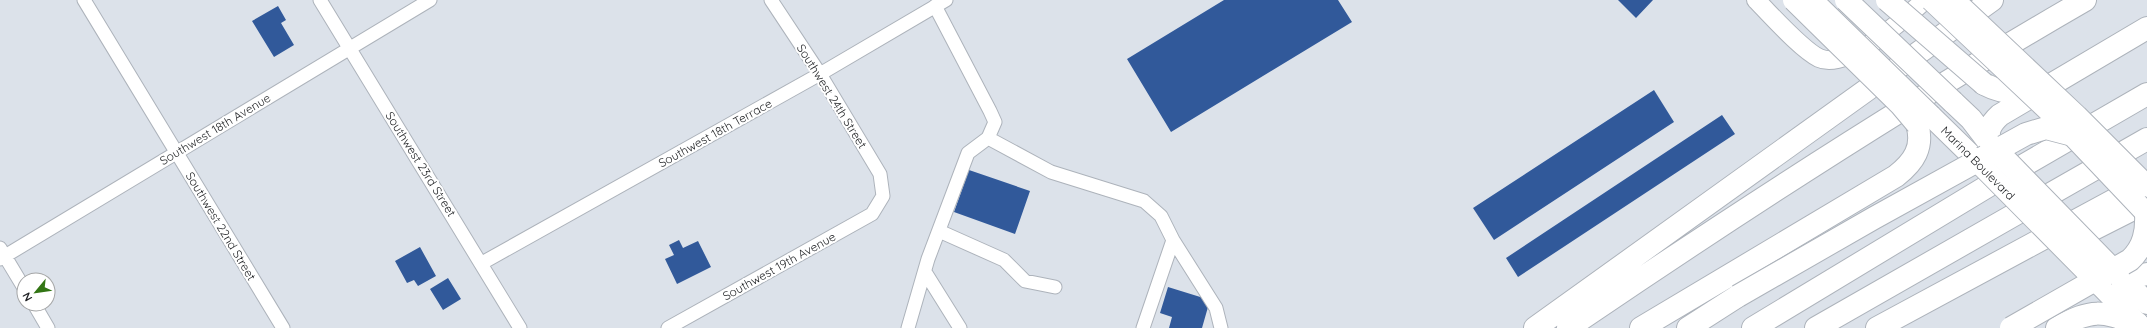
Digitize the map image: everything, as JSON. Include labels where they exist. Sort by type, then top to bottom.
[{"type":"highway","points":[[1641,328],[1896,176],[1908,165],[1918,151],[1924,120],[1901,105],[1794,0]]},
{"type":"highway","points":[[1846,0],[1971,119],[1991,145],[2110,280],[2145,302]]},
{"type":"highway","points":[[1887,0],[1984,84],[1992,89],[2009,93],[2024,93],[2044,89]]},
{"type":"highway","points":[[1535,328],[1992,0]]},
{"type":"highway","points":[[1568,328],[1703,236],[1820,161],[1958,75],[2085,0]]},
{"type":"highway","points":[[1991,145],[1988,139],[1989,128],[1996,119],[2147,28]]},
{"type":"highway","points":[[1753,328],[1988,186],[2147,94]]},
{"type":"highway","points":[[1688,328],[1828,244],[2026,134],[2046,128],[2069,134]]},
{"type":"highway","points":[[1816,328],[2147,139]]},
{"type":"highway","points":[[1877,328],[2147,183]]},
{"type":"highway","points":[[1910,328],[2054,249],[2147,210],[2145,238],[2136,254],[2130,260],[2011,328]]},
{"type":"highway","points":[[2110,280],[2147,274]]},
{"type":"highway","points":[[2057,328],[2084,314],[2099,312],[2135,321]]},
{"type":"main road","points":[[1756,0],[1809,52],[1830,61],[1843,58],[1872,42],[1925,0]]},
{"type":"main road","name":"Marina Boulevard","points":[[1812,0],[1924,120],[1974,158],[2110,280],[2135,321]]},
{"type":"main road","points":[[1931,0],[2052,114],[2069,134],[2147,210]]},
{"type":"main road","points":[[1954,0],[2077,116],[2147,186]]},
{"type":"street","name":"Southwest 22nd Street","points":[[84,0],[283,328]]},
{"type":"street","name":"Southwest 23rd Street","points":[[320,0],[482,263],[520,328]]},
{"type":"street","name":"Southwest 18th Avenue","points":[[2,255],[430,0]]},
{"type":"street","name":"Southwest 24th Street","points":[[771,0],[820,74],[880,174],[883,196]]},
{"type":"street","name":"Southwest 18th Terrace","points":[[482,263],[820,74],[941,3]]},
{"type":"street","points":[[908,328],[939,231],[968,153],[988,138],[995,122],[941,3]]},
{"type":"street","points":[[988,138],[1051,172],[1144,201],[1161,216],[1216,308],[1221,328]]},
{"type":"street","name":"Southwest 19th Avenue","points":[[668,328],[872,214],[883,196]]},
{"type":"street","points":[[939,231],[1004,260],[1025,281],[1055,287]]},
{"type":"street","points":[[1143,328],[1174,240]]},
{"type":"street","points":[[2,255],[16,276]]},
{"type":"street","points":[[925,272],[960,328]]},
{"type":"street","points":[[39,312],[48,328]]},
{"type":"building","points":[[1224,0],[1338,0],[1352,22],[1171,132],[1127,59]]},
{"type":"building","points":[[1618,0],[1653,0],[1636,18]]},
{"type":"building","points":[[278,6],[286,20],[281,23],[294,45],[274,57],[252,21]]},
{"type":"building","points":[[1654,90],[1674,122],[1494,240],[1473,208]]},
{"type":"building","points":[[1722,115],[1735,134],[1518,277],[1506,258]]},
{"type":"building","points":[[969,170],[1030,191],[1015,234],[954,212]]},
{"type":"building","points":[[679,240],[683,248],[698,241],[711,267],[677,284],[665,259],[674,255],[669,245]]},
{"type":"building","points":[[420,247],[436,276],[418,286],[414,280],[407,283],[395,261]]},
{"type":"building","points":[[448,278],[461,299],[443,310],[430,289]]},
{"type":"building","points":[[1168,287],[1210,300],[1202,328],[1169,328],[1172,317],[1160,313]]}]
